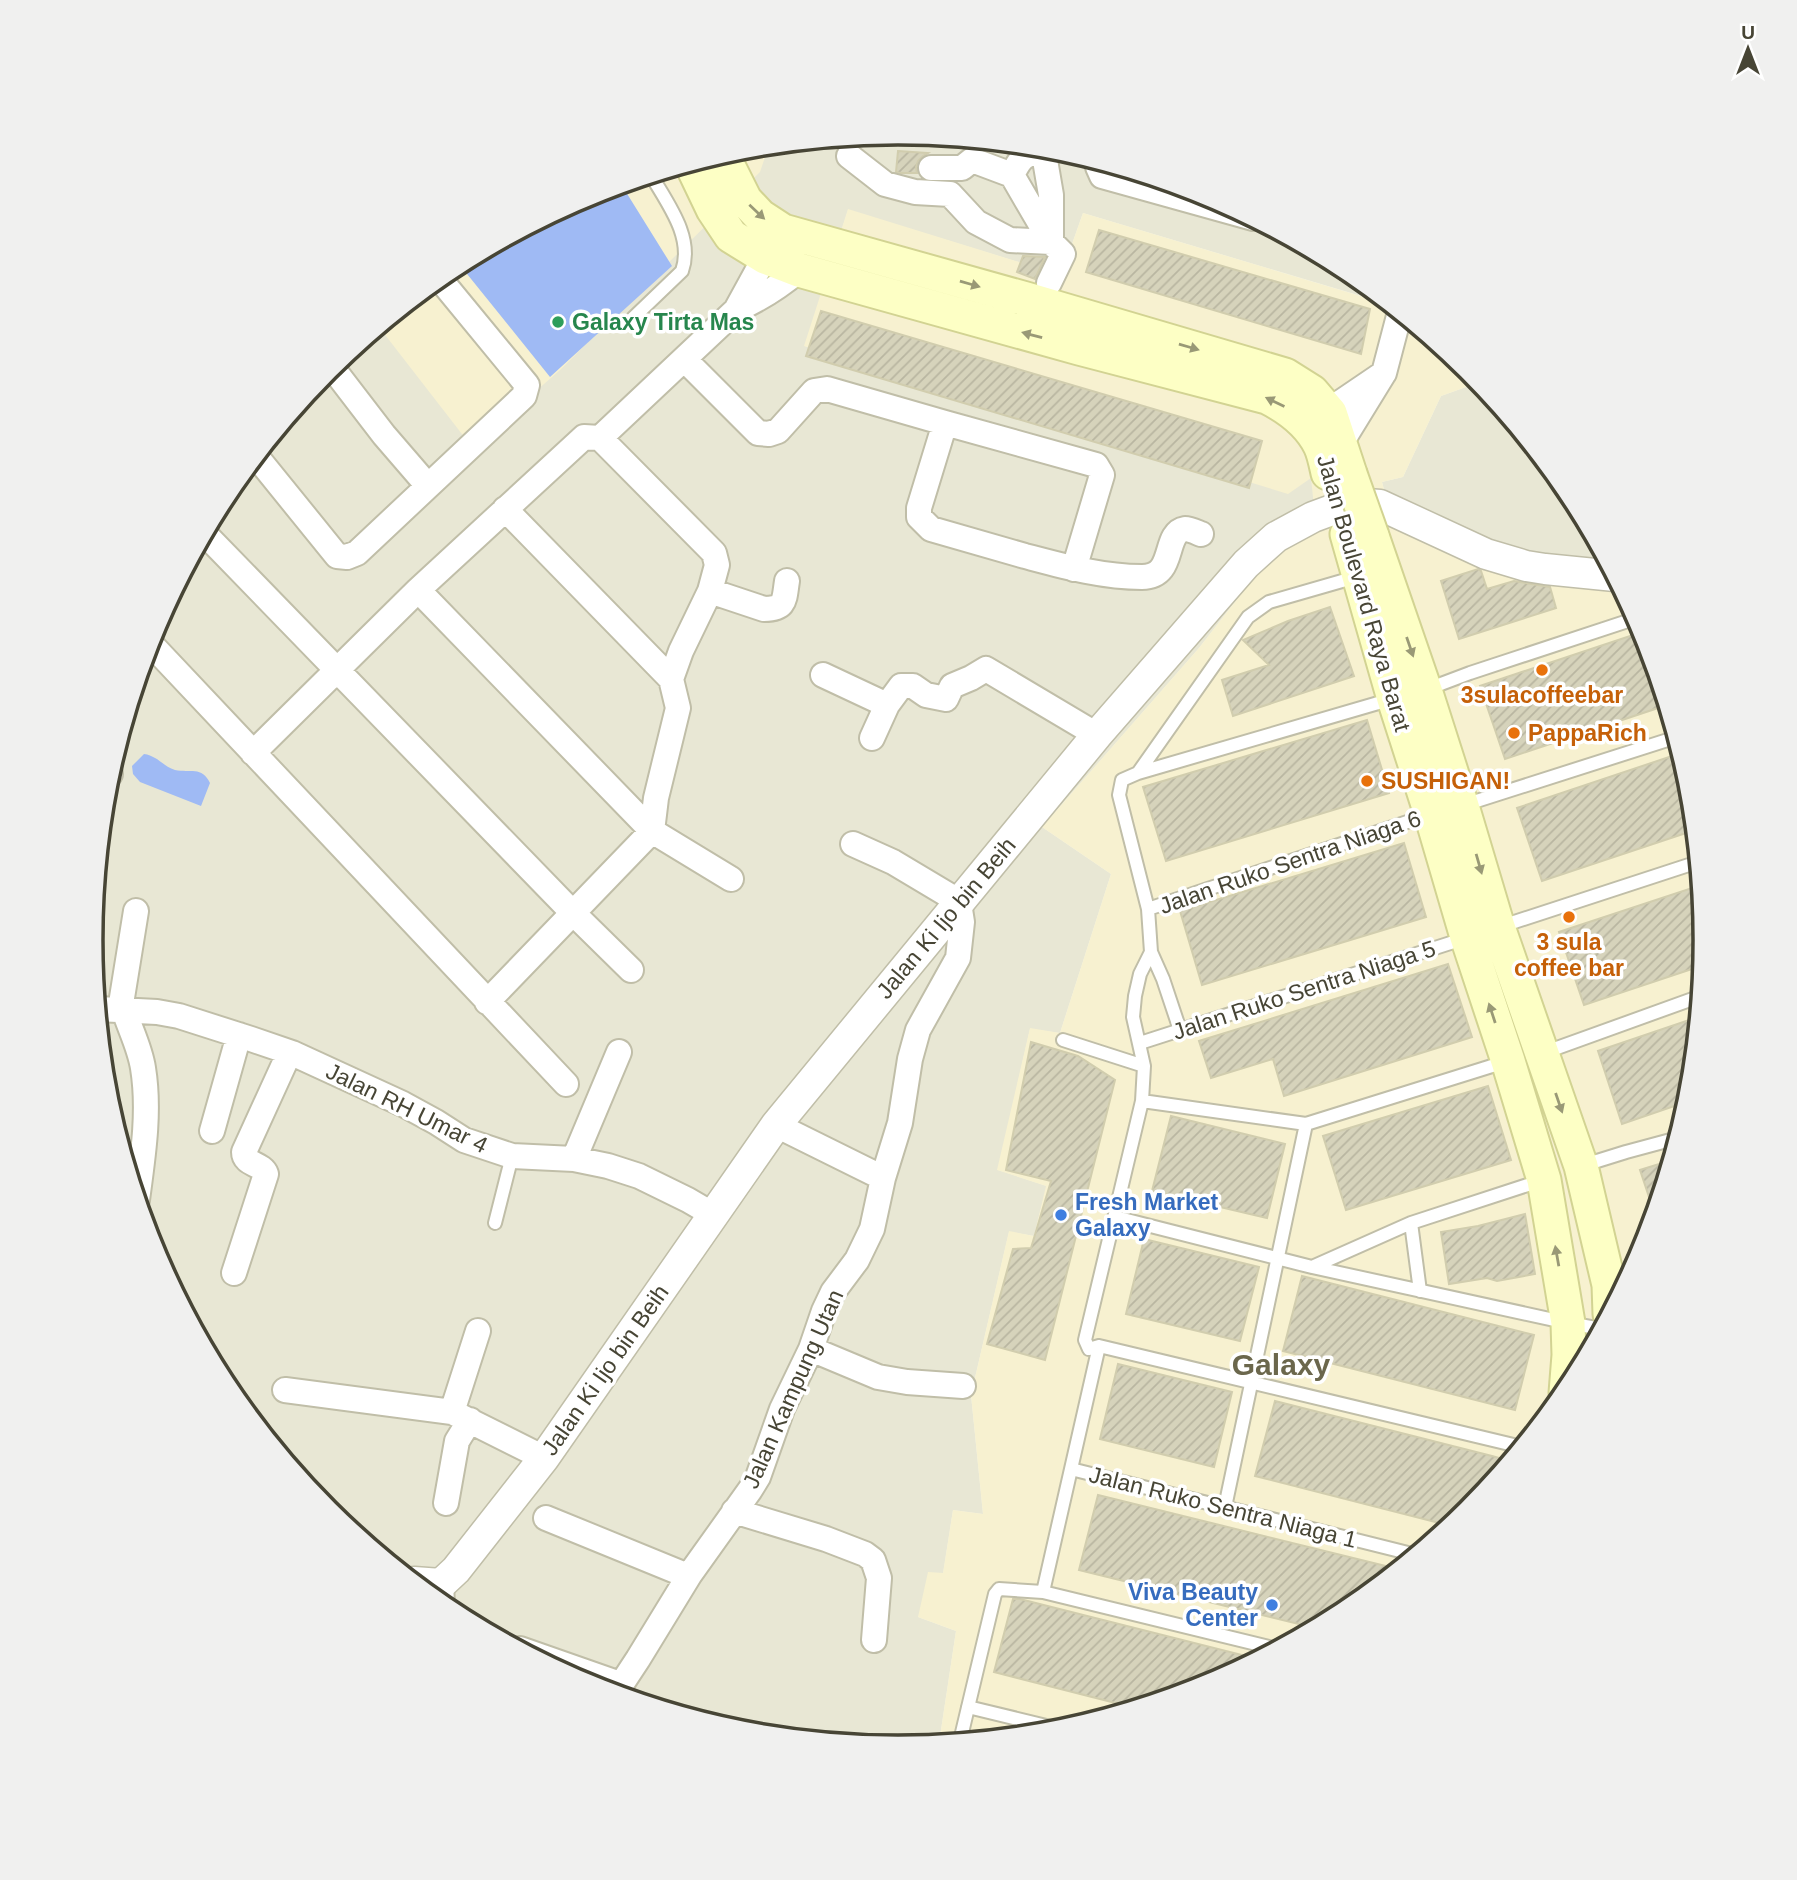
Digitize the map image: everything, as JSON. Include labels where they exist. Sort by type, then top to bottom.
[{"type":"main road","name":"Jalan Boulevard Raya Barat","points":[[731,163],[745,200],[760,216],[783,231],[1037,291],[1083,333],[1267,397],[1283,405],[1304,421],[1335,459]]},
{"type":"main road","name":"Jalan Boulevard Raya Barat","points":[[695,172],[713,209],[731,236],[765,257],[799,270],[1285,375],[1312,392],[1325,405],[1335,459],[1447,810],[1482,932],[1508,1061],[1544,1180],[1568,1323],[1568,1369]]},
{"type":"main road","name":"Jalan Boulevard Raya Barat","points":[[1482,932],[1541,1054],[1581,1166],[1609,1285],[1609,1297]]},
{"type":"street","points":[[849,156],[885,184],[915,192],[950,194],[976,222],[1010,240],[1051,242]]},
{"type":"street","points":[[1012,175],[1026,156]]},
{"type":"street","points":[[1046,159],[1051,195],[1051,242]]},
{"type":"street","points":[[931,168],[962,168],[972,160],[1012,175],[1051,242],[1063,254],[1037,291]]},
{"type":"street","points":[[1100,171],[1102,176],[1193,201]]},
{"type":"street","points":[[600,438],[736,310],[765,257]]},
{"type":"street","points":[[736,310],[761,299],[799,270]]},
{"type":"street","points":[[262,464],[337,556],[347,557],[356,553],[524,396],[527,385],[446,287]]},
{"type":"street","points":[[1335,459],[1384,373],[1398,322]]},
{"type":"street","points":[[684,359],[758,433],[778,431],[814,391],[823,389],[1096,465],[1102,475],[1074,569]]},
{"type":"street","points":[[1328,411],[1384,373]]},
{"type":"street","points":[[338,376],[428,486]]},
{"type":"street","points":[[945,423],[919,508],[919,517],[931,529],[1074,569],[1134,577],[1151,577],[1164,567],[1177,534],[1188,529],[1201,534]]},
{"type":"street","points":[[253,753],[418,590],[584,437],[600,438],[713,552],[717,565],[710,591],[681,651],[671,679]]},
{"type":"street","name":"Jalan Ki Ijo bin Beih","points":[[436,1586],[456,1570],[544,1458],[775,1125],[1097,735],[1246,564],[1276,537],[1313,517],[1347,505],[1380,505],[1486,554],[1526,566],[1605,575]]},
{"type":"street","points":[[487,1002],[652,831],[656,798],[678,708],[671,679],[505,509]]},
{"type":"street","points":[[211,540],[631,970]]},
{"type":"street","points":[[710,591],[764,609],[773,609],[783,604],[788,581]]},
{"type":"street","points":[[418,590],[652,831],[731,879]]},
{"type":"street","points":[[158,651],[566,1084]]},
{"type":"street","points":[[872,738],[887,705],[901,686],[913,686],[926,695],[946,699],[952,686],[986,669],[1097,735]]},
{"type":"street","points":[[823,675],[887,705]]},
{"type":"street","points":[[853,844],[893,862],[960,902]]},
{"type":"street","name":"Jalan Kampung Utan","points":[[620,1684],[688,1576],[758,1477],[782,1409],[811,1349],[824,1311],[833,1292],[858,1260],[872,1229],[883,1178],[900,1123],[910,1059],[918,1030],[958,958],[962,922],[960,902]]},
{"type":"street","points":[[136,911],[114,1010],[142,1064],[146,1093],[144,1155],[140,1180]]},
{"type":"street","name":"Jalan RH Umar 4","points":[[114,1010],[179,1016],[292,1053],[403,1104],[464,1140],[512,1156],[574,1159],[608,1166],[639,1176],[712,1214]]},
{"type":"street","points":[[212,1131],[239,1035]]},
{"type":"street","points":[[574,1159],[619,1052]]},
{"type":"street","points":[[234,1273],[266,1174],[263,1168],[246,1160],[244,1152],[286,1060],[292,1053]]},
{"type":"street","points":[[775,1125],[883,1178]]},
{"type":"street","points":[[446,1503],[478,1331]]},
{"type":"street","points":[[811,1349],[878,1377],[963,1386]]},
{"type":"street","points":[[285,1390],[461,1416],[544,1458]]},
{"type":"street","points":[[734,1511],[826,1539],[865,1554],[873,1560],[879,1578],[874,1640]]},
{"type":"street","points":[[546,1518],[688,1576]]},
{"type":"lane","points":[[633,318],[682,271],[684,265],[684,242],[679,225],[656,183]]},
{"type":"lane","points":[[1138,773],[1248,617],[1269,603],[1319,586],[1371,573]]},
{"type":"lane","points":[[1180,1030],[1167,989],[1151,952],[1149,909],[1119,795],[1122,779],[1409,694],[1627,621]]},
{"type":"lane","name":"Jalan Ruko Sentra Niaga 6","points":[[1149,909],[1668,739]]},
{"type":"lane","name":"Jalan Ruko Sentra Niaga 5","points":[[1140,1043],[1690,865]]},
{"type":"lane","points":[[1151,952],[1140,974],[1133,1017],[1144,1066],[1142,1101],[1085,1340],[1089,1349],[1099,1346],[1512,1445]]},
{"type":"lane","points":[[1541,1054],[1691,999]]},
{"type":"lane","points":[[1063,1040],[1144,1066]]},
{"type":"lane","points":[[1142,1101],[1306,1124],[1508,1061]]},
{"type":"lane","points":[[1225,1507],[1306,1124]]},
{"type":"lane","points":[[1581,1166],[1668,1141]]},
{"type":"lane","points":[[495,1223],[512,1156]]},
{"type":"lane","points":[[1312,1267],[1411,1223],[1544,1180]]},
{"type":"lane","points":[[1115,1216],[1312,1267],[1593,1327]]},
{"type":"lane","points":[[1411,1223],[1420,1291]]},
{"type":"lane","points":[[1043,1592],[1099,1346]]},
{"type":"lane","name":"Jalan Ruko Sentra Niaga 1","points":[[1071,1469],[1406,1552]]},
{"type":"lane","points":[[962,1733],[996,1591],[1003,1588],[1043,1592],[1263,1646]]},
{"type":"lane","points":[[968,1707],[1034,1723]]},
{"type":"shaded area","points":[[846,146],[951,146],[1054,160],[1104,172],[1203,205],[1250,227],[1296,251],[1367,298],[1083,213],[1061,275],[848,210],[805,346],[1312,478],[1316,526],[1270,557],[1199,648],[1042,827],[1111,874],[1060,1033],[1030,1029],[998,1170],[1047,1186],[1034,1236],[1009,1232],[971,1395],[983,1514],[953,1510],[943,1574],[918,1617],[956,1631],[940,1734],[846,1734],[743,1720],[643,1693],[594,1675],[501,1629],[414,1571],[336,1502],[268,1424],[237,1382],[185,1292],[145,1196],[130,1146],[110,1044],[105,992],[103,940],[110,836],[130,734],[145,684],[185,588],[210,542],[237,498],[301,416],[374,342],[414,309],[501,251],[547,227],[594,205],[693,172],[743,160]]},
{"type":"shaded area","points":[[765,157],[760,172],[560,370],[472,447],[384,334],[414,309],[501,251],[594,205],[693,172]]},
{"type":"shaded area","points":[[848,209],[1061,275],[1083,213],[1367,298],[1423,342],[1468,386],[1441,396],[1403,477],[1382,482],[1392,520],[1607,578],[1652,684],[1678,785],[1687,836],[1694,940],[1687,1044],[1678,1095],[1652,1196],[1633,1244],[1612,1292],[1560,1382],[1496,1464],[1461,1502],[1383,1571],[1340,1601],[1296,1629],[1203,1675],[1154,1693],[1054,1720],[940,1734],[956,1631],[918,1617],[928,1572],[943,1573],[953,1510],[983,1514],[971,1395],[1009,1231],[1034,1236],[1046,1186],[997,1170],[1030,1028],[1060,1033],[1111,874],[1042,827],[1199,648],[1270,557],[1316,526],[1311,478],[1288,494],[804,346]]},
{"type":"shaded area","points":[[1468,386],[1496,416],[1560,498],[1607,578],[1392,521],[1382,482],[1403,477],[1441,396]]},
{"type":"water","name":"Galaxy Tirta Mas","points":[[627,193],[672,266],[550,377],[466,273],[547,227]]},
{"type":"water","points":[[144,754],[175,770],[203,774],[210,783],[201,806],[140,782],[133,774],[132,766]]},
{"type":"building","points":[[898,151],[928,153],[918,161],[917,173],[900,173],[896,172]]},
{"type":"building","points":[[1099,230],[1370,309],[1361,354],[1086,272]]},
{"type":"building","points":[[1023,256],[1045,257],[1035,279],[1017,272]]},
{"type":"building","points":[[821,311],[1262,441],[1249,488],[806,356]]},
{"type":"building","points":[[1478,569],[1487,589],[1514,581],[1550,587],[1556,608],[1459,639],[1441,581]]},
{"type":"building","points":[[1330,607],[1354,676],[1233,716],[1222,680],[1269,665],[1243,640]]},
{"type":"building","points":[[1633,635],[1659,708],[1505,759],[1480,686]]},
{"type":"building","points":[[1367,720],[1389,793],[1166,861],[1143,787]]},
{"type":"building","points":[[1672,756],[1686,833],[1542,881],[1517,808]]},
{"type":"building","points":[[1404,843],[1426,917],[1202,985],[1180,911]]},
{"type":"building","points":[[1692,888],[1693,969],[1584,1005],[1559,932]]},
{"type":"building","points":[[1448,964],[1472,1037],[1284,1096],[1273,1059],[1211,1078],[1199,1041]]},
{"type":"building","points":[[1689,1020],[1676,1106],[1622,1124],[1598,1051]]},
{"type":"building","name":"Fresh Market Galaxy","points":[[1031,1042],[1078,1056],[1115,1080],[1045,1360],[987,1344],[1013,1249],[1031,1248],[1051,1181],[1006,1170]]},
{"type":"building","points":[[1488,1086],[1511,1160],[1346,1210],[1323,1136]]},
{"type":"building","points":[[1171,1116],[1285,1144],[1267,1218],[1152,1191]]},
{"type":"building","points":[[1662,1163],[1650,1201],[1640,1170]]},
{"type":"building","points":[[1525,1214],[1535,1274],[1497,1281],[1487,1278],[1449,1284],[1441,1232]]},
{"type":"building","points":[[1144,1239],[1259,1267],[1240,1341],[1126,1314]]},
{"type":"building","points":[[1302,1276],[1534,1335],[1515,1410],[1283,1351]]},
{"type":"building","points":[[1118,1364],[1232,1392],[1214,1467],[1100,1439]]},
{"type":"building","points":[[1275,1401],[1500,1459],[1439,1523],[1255,1476]]},
{"type":"building","points":[[1098,1495],[1388,1567],[1302,1625],[1079,1570]]},
{"type":"building","points":[[1013,1599],[1244,1656],[1203,1675],[1118,1704],[994,1672]]},
{"type":"place","name":"Galaxy Tirta Mas","points":[[558,322]]},
{"type":"place","name":"3sulacoffeebar","points":[[1542,670]]},
{"type":"place","name":"PappaRich","points":[[1514,733]]},
{"type":"place","name":"SUSHIGAN!","points":[[1367,781]]},
{"type":"place","name":"3 sula coffee bar","points":[[1569,917]]},
{"type":"place","name":"Fresh Market Galaxy","points":[[1061,1215]]},
{"type":"place","name":"Viva Beauty Center","points":[[1272,1605]]},
{"type":"district","name":"Galaxy","points":[[1281,1365]]}]
